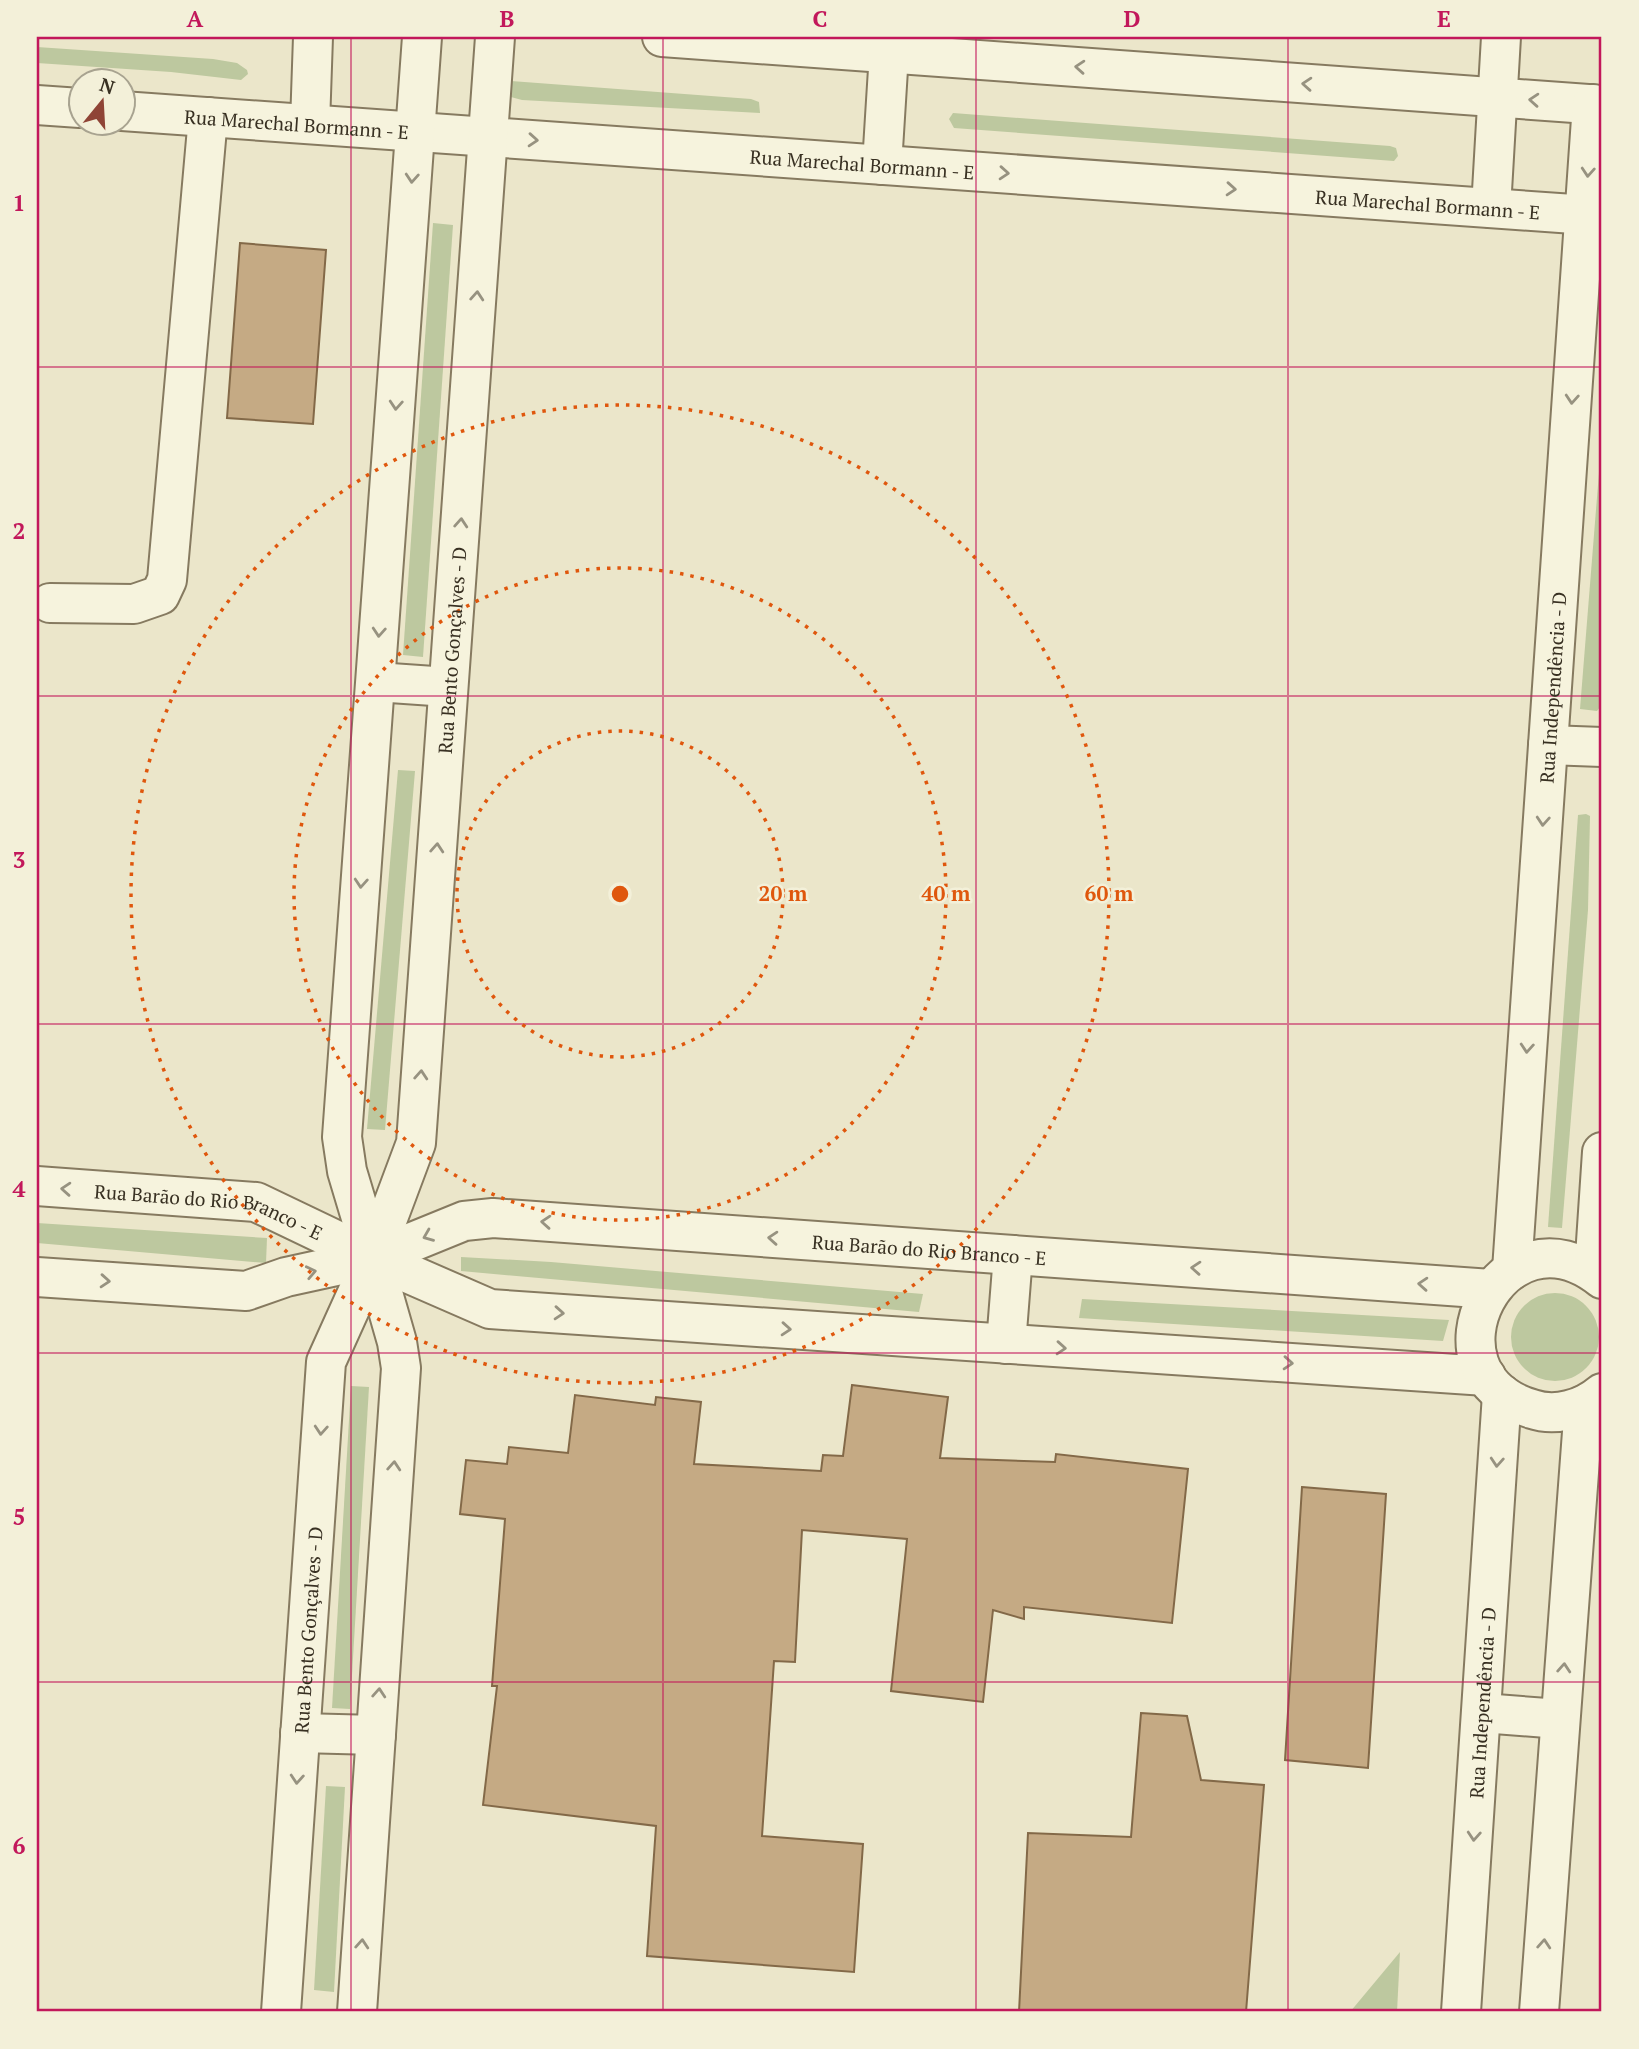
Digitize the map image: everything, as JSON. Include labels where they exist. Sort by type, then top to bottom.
[{"type":"street","points":[[310,124],[313,37]]},
{"type":"street","points":[[357,2012],[401,1368],[397,1342],[347,1171],[342,1137],[422,37]]},
{"type":"street","name":"Rua Bento Gonçalves - D","points":[[281,2012],[326,1362],[373,1258],[416,1143],[495,37]]},
{"type":"street","points":[[662,37],[890,45],[1497,98],[1597,104]]},
{"type":"street","points":[[1491,208],[1501,37]]},
{"type":"street","points":[[883,165],[890,45]]},
{"type":"street","name":"Rua Independência - D","points":[[1461,2012],[1482,1713],[1494,1385],[1477,1349],[1476,1322],[1482,1304],[1502,1280],[1594,215],[1597,104]]},
{"type":"street","points":[[37,105],[66,107]]},
{"type":"street","name":"Rua Marechal Bormann - E","points":[[136,112],[1594,215]]},
{"type":"street","points":[[50,603],[134,604],[160,595],[167,580],[208,117]]},
{"type":"street","points":[[376,682],[449,687]]},
{"type":"street","points":[[1548,745],[1602,747]]},
{"type":"street","points":[[1502,1280],[1539,1260],[1554,1259],[1568,1261],[1598,1275],[1602,1152]]},
{"type":"street","name":"Rua Barão do Rio Branco - E","points":[[37,1186],[256,1202],[373,1258],[491,1309],[1006,1344],[1494,1385]]},
{"type":"street","name":"Rua Barão do Rio Branco - E","points":[[37,1276],[246,1291],[286,1278],[373,1258],[464,1221],[494,1218],[1013,1255],[1502,1280]]},
{"type":"street","points":[[1006,1344],[1013,1255]]},
{"type":"street","points":[[1494,1385],[1525,1407],[1550,1413],[1568,1411],[1593,1399]]},
{"type":"street","points":[[1539,2012],[1560,1719],[1593,1399]]},
{"type":"street","points":[[1482,1713],[1560,1719]]},
{"type":"street","points":[[300,1733],[376,1735]]},
{"type":"green space","points":[[37,47],[213,59],[237,63],[247,70],[248,74],[241,80],[136,70],[136,66],[37,63]]},
{"type":"green space","points":[[511,81],[751,99],[759,102],[760,113],[522,100],[507,96],[506,85]]},
{"type":"green space","points":[[953,113],[1390,146],[1396,148],[1398,156],[1394,161],[954,128],[949,119]]},
{"type":"green space","points":[[433,223],[453,225],[423,657],[403,655]]},
{"type":"green space","points":[[1602,435],[1600,707],[1597,711],[1580,709]]},
{"type":"green space","points":[[398,770],[415,771],[385,1130],[367,1129]]},
{"type":"green space","points":[[1578,815],[1590,816],[1588,910],[1562,1228],[1548,1227]]},
{"type":"green space","points":[[37,1223],[267,1238],[266,1263],[37,1243]]},
{"type":"green space","points":[[461,1257],[551,1262],[923,1294],[919,1312],[461,1271]]},
{"type":"green space","points":[[1555,1293],[1572,1297],[1586,1306],[1595,1320],[1599,1337],[1595,1354],[1586,1368],[1572,1377],[1555,1381],[1538,1377],[1524,1368],[1515,1354],[1511,1337],[1515,1320],[1524,1306],[1538,1297]]},
{"type":"green space","points":[[1082,1299],[1449,1320],[1443,1341],[1079,1318]]},
{"type":"green space","points":[[351,1386],[369,1387],[350,1709],[332,1708]]},
{"type":"green space","points":[[326,1786],[345,1787],[334,1992],[314,1990]]},
{"type":"green space","points":[[1400,1952],[1397,2012],[1350,2012]]},
{"type":"building","points":[[240,243],[326,250],[313,424],[227,418]]},
{"type":"building","points":[[852,1385],[948,1397],[940,1458],[1055,1462],[1056,1454],[1188,1469],[1172,1623],[1024,1607],[1024,1619],[993,1610],[983,1702],[891,1691],[907,1539],[802,1530],[795,1662],[774,1661],[762,1836],[863,1844],[854,1972],[647,1956],[656,1826],[483,1805],[497,1686],[492,1686],[505,1519],[460,1514],[466,1460],[507,1464],[509,1447],[568,1453],[575,1395],[655,1405],[656,1397],[701,1402],[694,1464],[821,1471],[823,1455],[843,1456]]},
{"type":"building","points":[[1302,1487],[1386,1494],[1368,1768],[1285,1760]]},
{"type":"building","points":[[1141,1713],[1187,1716],[1201,1780],[1264,1785],[1246,2012],[1019,2012],[1028,1833],[1131,1837]]}]
